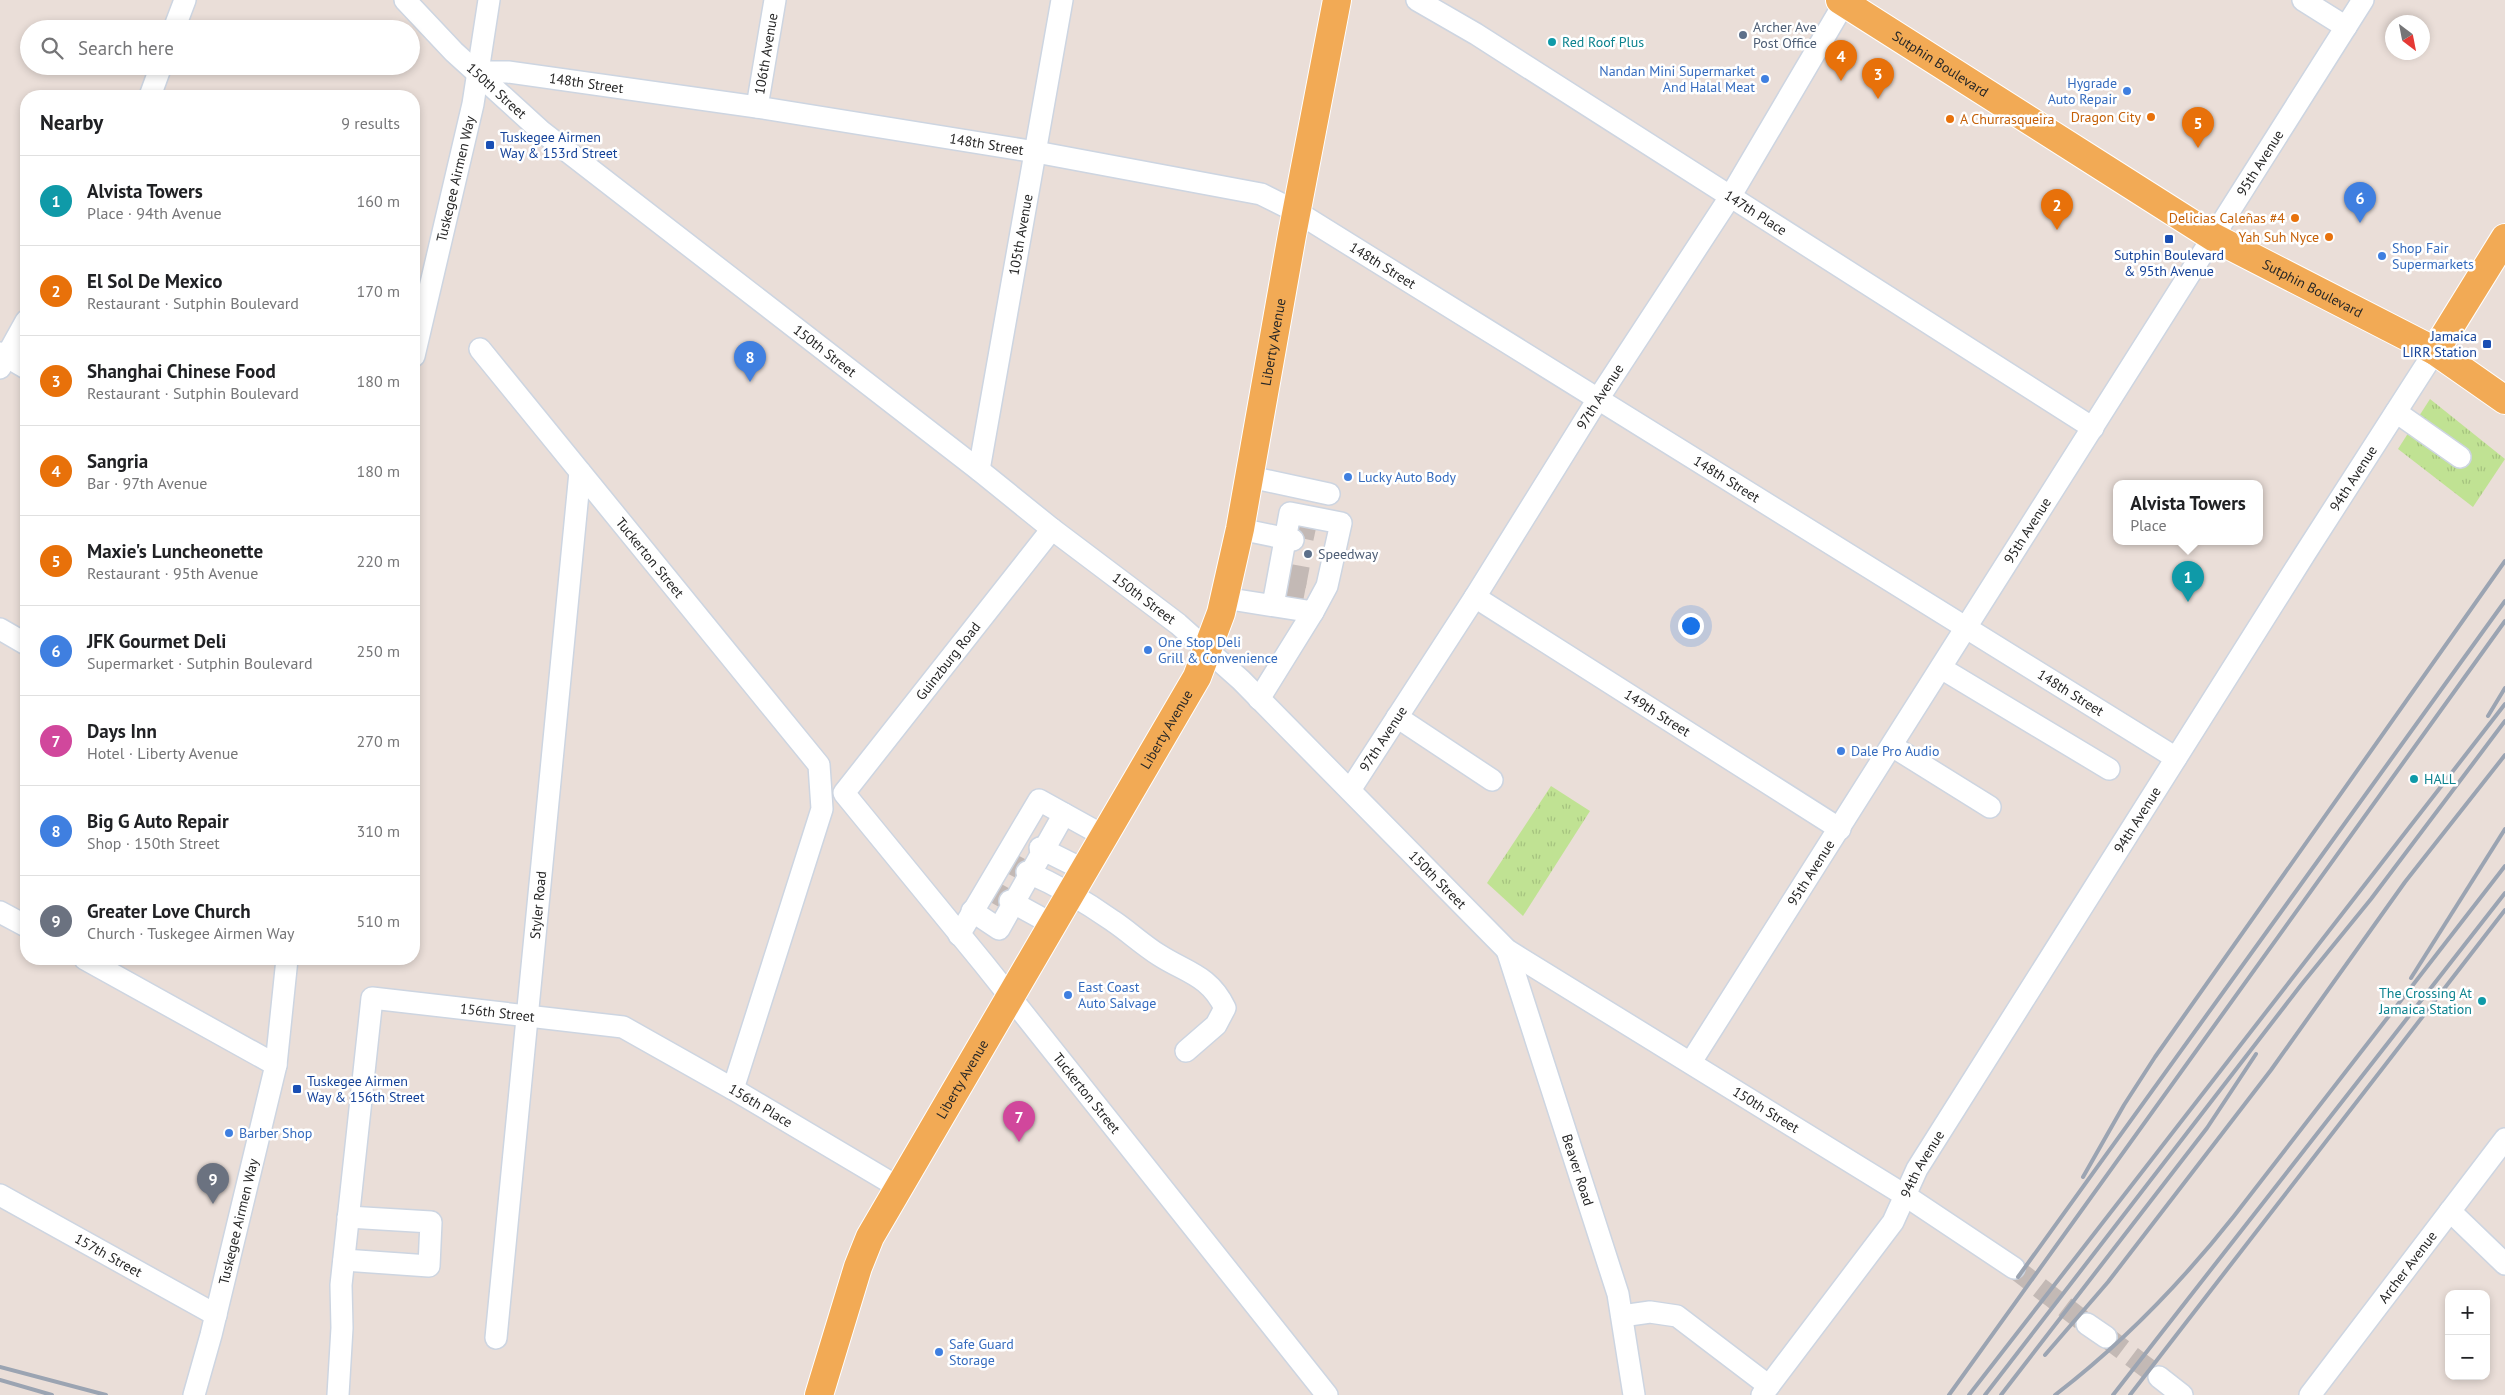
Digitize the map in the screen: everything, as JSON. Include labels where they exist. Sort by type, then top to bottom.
[{"type":"main road","name":"Liberty Avenue","points":[[819,1395],[863,1252],[898,1187],[1197,676],[1215,630],[1240,529],[1336,0]]},
{"type":"main road","name":"Sutphin Boulevard","points":[[1843,1],[2213,237],[2435,351],[2505,400]]},
{"type":"main road","name":"94th Avenue","points":[[2435,351],[2505,238]]},
{"type":"street","points":[[177,20],[185,0]]},
{"type":"street","name":"150th Street","points":[[405,0],[454,52],[540,131],[979,470],[1052,529],[1178,624],[1259,699],[1506,950],[1691,1062],[1906,1196],[2014,1268]]},
{"type":"street","name":"Tuskegee Airmen Way","points":[[420,310],[469,124],[489,0]]},
{"type":"street","name":"106th Avenue","points":[[757,107],[775,0]]},
{"type":"street","name":"105th Avenue","points":[[979,470],[1062,0]]},
{"type":"street","name":"147th Place","points":[[1416,0],[1476,34],[2093,428]]},
{"type":"street","points":[[2303,0],[2346,27]]},
{"type":"street","name":"95th Avenue","points":[[1691,1062],[2363,0]]},
{"type":"street","name":"97th Avenue","points":[[1350,790],[1475,597],[1598,399],[1730,196],[1843,1]]},
{"type":"street","name":"148th Street","points":[[477,72],[508,72],[757,107],[1036,152],[1261,194],[1297,212],[2176,758]]},
{"type":"street","points":[[152,90],[158,75]]},
{"type":"street","points":[[20,330],[2,359],[20,366]]},
{"type":"street","name":"Tuckerton Street","points":[[480,349],[819,765],[822,809],[733,1089]]},
{"type":"street","name":"94th Avenue","points":[[1766,1391],[1893,1222],[1917,1170],[2435,351]]},
{"type":"street","points":[[2396,412],[2460,458]]},
{"type":"street","name":"Styler Road","points":[[496,1338],[580,472]]},
{"type":"street","points":[[1250,476],[1329,494]]},
{"type":"street","points":[[1280,586],[1292,529],[1306,488]]},
{"type":"street","points":[[1240,529],[1292,529],[1341,523],[1330,540],[1317,593],[1259,699]]},
{"type":"street","name":"Guinzburg Road","points":[[844,793],[1052,529]]},
{"type":"street","points":[[1224,598],[1280,586],[1317,593]]},
{"type":"street","name":"149th Street","points":[[1475,597],[1840,829]]},
{"type":"street","points":[[0,629],[20,641]]},
{"type":"street","points":[[1941,668],[2109,769]]},
{"type":"street","points":[[1397,718],[1492,780]]},
{"type":"street","points":[[1892,746],[1990,807]]},
{"type":"street","name":"Tuckerton Street","points":[[844,793],[1010,997],[1327,1395]]},
{"type":"street","points":[[959,935],[972,910],[1001,896],[1031,844],[1039,800],[1104,836]]},
{"type":"street","points":[[972,910],[999,929],[1001,896],[1017,867],[1031,844],[1064,814]]},
{"type":"street","points":[[1031,844],[1084,870]]},
{"type":"street","points":[[1017,867],[1070,893],[1113,920],[1159,955],[1192,972],[1218,992],[1225,1008],[1216,1025],[1186,1051]]},
{"type":"street","points":[[1001,896],[1052,924]]},
{"type":"street","points":[[0,912],[20,923]]},
{"type":"street","name":"Beaver Road","points":[[1506,950],[1618,1294],[1634,1395]]},
{"type":"street","points":[[96,965],[276,1065]]},
{"type":"street","name":"Tuskegee Airmen Way","points":[[194,1395],[216,1315],[276,1065],[287,965]]},
{"type":"street","name":"156th Street","points":[[348,1217],[372,998],[623,1027]]},
{"type":"street","name":"156th Place","points":[[623,1027],[733,1089],[898,1187]]},
{"type":"street","name":"Archer Avenue","points":[[2310,1395],[2505,1139]]},
{"type":"street","name":"157th Street","points":[[0,1195],[216,1315]]},
{"type":"street","points":[[2450,1211],[2505,1264]]},
{"type":"street","points":[[338,1395],[344,1260],[348,1217],[431,1222],[429,1266],[344,1260]]},
{"type":"street","points":[[1622,1316],[1650,1312],[1677,1316],[1766,1391]]},
{"type":"street","points":[[2087,1324],[2106,1337]]},
{"type":"green space","points":[[2430,399],[2505,459],[2473,507],[2398,449]]},
{"type":"green space","points":[[1551,786],[1590,811],[1523,916],[1487,883]]},
{"type":"tunnel","points":[[1295,526],[1323,532]]},
{"type":"tunnel","points":[[1287,574],[1314,579]]},
{"type":"tunnel","points":[[1284,589],[1311,594]]},
{"type":"tunnel","points":[[1010,863],[1027,872]]},
{"type":"tunnel","points":[[994,892],[1010,901]]},
{"type":"tunnel","points":[[2014,1268],[2087,1324]]},
{"type":"tunnel","points":[[2106,1337],[2159,1377]]},
{"type":"railway","points":[[2083,1177],[2124,1105],[2155,1057],[2505,561]]},
{"type":"railway","points":[[2018,1277],[2505,601]]},
{"type":"railway","points":[[1949,1395],[2505,621]]},
{"type":"railway","points":[[2488,716],[2505,688]]},
{"type":"railway","points":[[1969,1395],[2505,704]]},
{"type":"railway","points":[[1985,1395],[2301,985],[2371,899],[2505,721]]},
{"type":"railway","points":[[2045,1355],[2108,1282],[2271,1070],[2405,882],[2505,755]]},
{"type":"railway","points":[[2411,978],[2505,829]]},
{"type":"railway","points":[[2055,1395],[2128,1333],[2214,1241],[2505,866]]},
{"type":"railway","points":[[2113,1395],[2505,893]]},
{"type":"railway","points":[[2130,1395],[2505,910]]},
{"type":"railway","points":[[2001,1395],[2207,1128],[2256,1054]]},
{"type":"railway","points":[[0,1367],[106,1395]]},
{"type":"railway","points":[[0,1380],[52,1395]]},
{"type":"place","name":"Archer Ave Post Office","points":[[1743,35]]},
{"type":"place","name":"Red Roof Plus","points":[[1552,42]]},
{"type":"place","name":"Nandan Mini Supermarket And Halal Meat","points":[[1765,79]]},
{"type":"place","name":"Sangria","points":[[1841,81]]},
{"type":"place","name":"Hygrade Auto Repair","points":[[2127,91]]},
{"type":"place","name":"Shanghai Chinese Food","points":[[1878,99]]},
{"type":"place","name":"Dragon City","points":[[2151,117]]},
{"type":"place","name":"A Churrasqueira","points":[[1950,119]]},
{"type":"place","name":"Tuskegee Airmen Way & 153rd Street","points":[[490,145]]},
{"type":"place","name":"Maxie's Luncheonette","points":[[2198,148]]},
{"type":"place","name":"Delicias Caleñas #4","points":[[2295,218]]},
{"type":"place","name":"JFK Gourmet Deli","points":[[2360,223]]},
{"type":"place","name":"El Sol De Mexico","points":[[2057,230]]},
{"type":"place","name":"Yah Suh Nyce","points":[[2329,237]]},
{"type":"place","name":"Sutphin Boulevard & 95th Avenue","points":[[2169,239]]},
{"type":"place","name":"Shop Fair Supermarkets","points":[[2382,256]]},
{"type":"place","name":"Jamaica LIRR Station","points":[[2487,344]]},
{"type":"place","name":"Big G Auto Repair","points":[[750,382]]},
{"type":"place","name":"Lucky Auto Body","points":[[1348,477]]},
{"type":"place","name":"Speedway","points":[[1308,554]]},
{"type":"place","name":"Alvista Towers","points":[[2188,602]]},
{"type":"place","name":"One Stop Deli Grill & Convenience","points":[[1148,650]]},
{"type":"place","name":"Dale Pro Audio","points":[[1841,751]]},
{"type":"place","name":"HALL","points":[[2414,779]]},
{"type":"place","name":"East Coast Auto Salvage","points":[[1068,995]]},
{"type":"place","name":"The Crossing At Jamaica Station","points":[[2482,1001]]},
{"type":"place","name":"Tuskegee Airmen Way & 156th Street","points":[[297,1089]]},
{"type":"place","name":"Barber Shop","points":[[229,1133]]},
{"type":"place","name":"Days Inn","points":[[1019,1142]]},
{"type":"place","name":"Greater Love Church","points":[[213,1204]]},
{"type":"place","name":"Safe Guard Storage","points":[[939,1352]]}]
